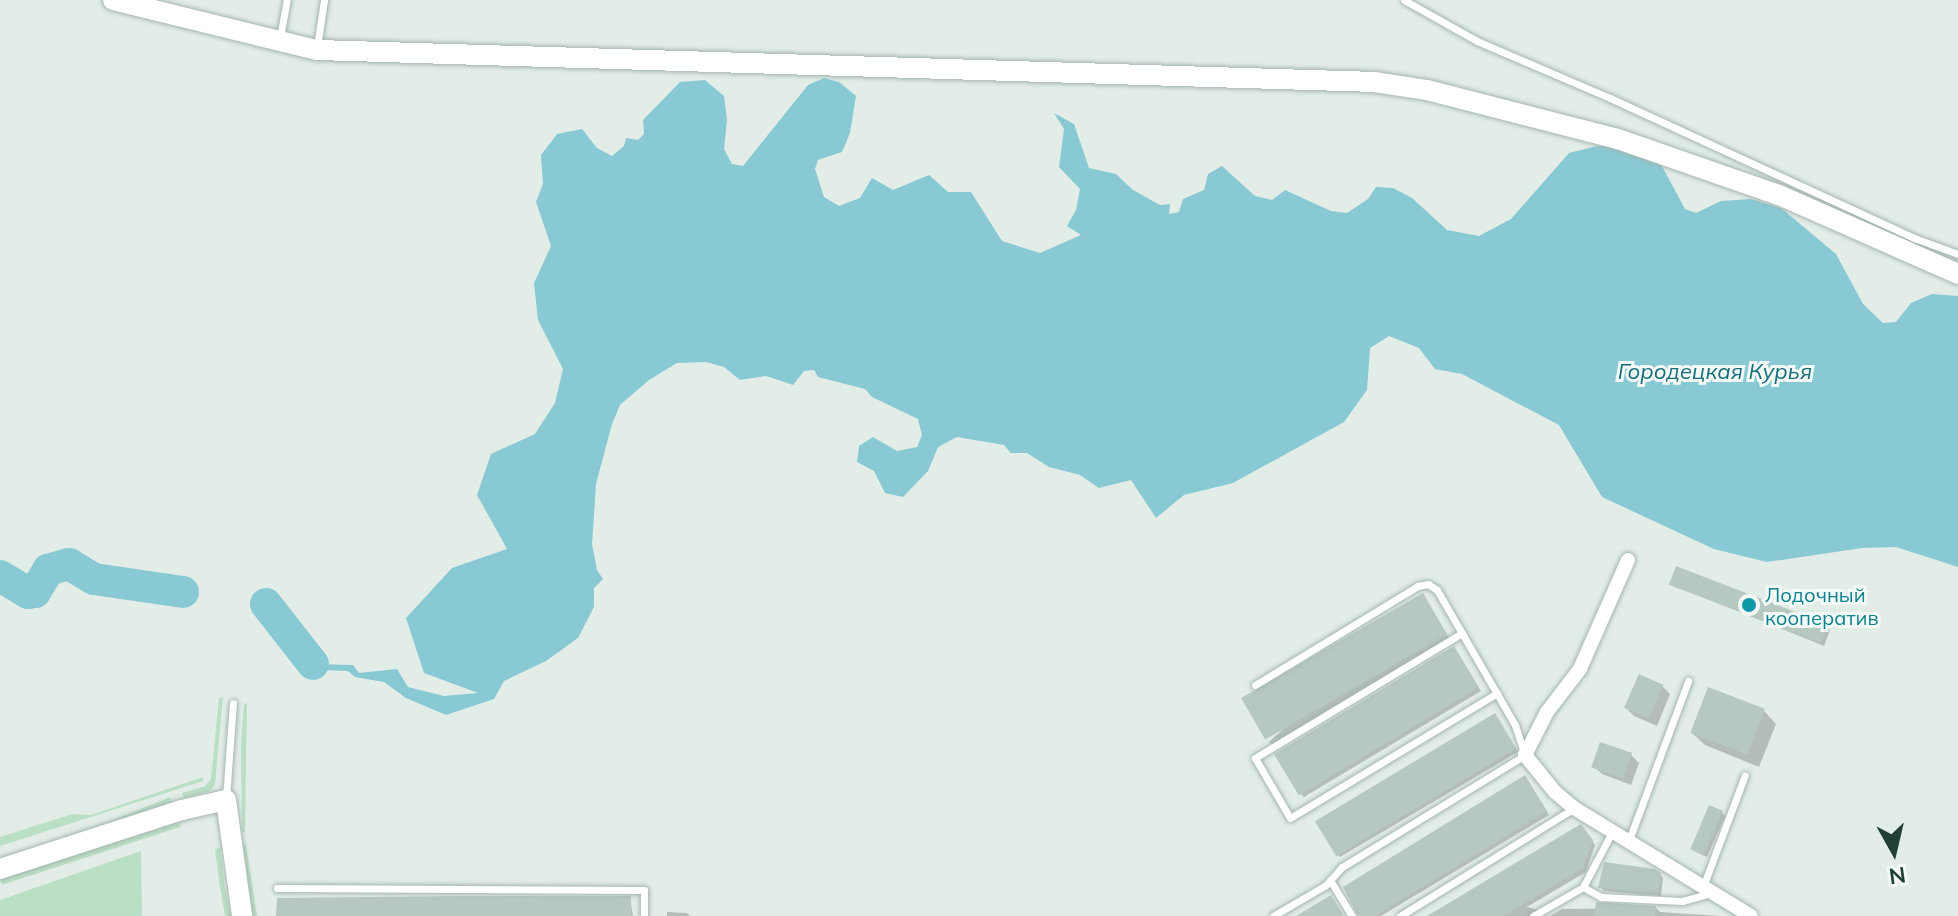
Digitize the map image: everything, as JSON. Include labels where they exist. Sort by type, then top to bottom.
[{"type":"main road","points":[[113,0],[317,50],[1374,82],[1427,90],[1618,139],[1779,195],[1958,274]]},
{"type":"main road","points":[[0,869],[182,810],[226,800],[242,916]]},
{"type":"street","points":[[1628,560],[1580,669],[1547,712],[1525,755],[1555,792],[1574,808],[1710,888],[1751,916]]},
{"type":"lane","points":[[279,40],[287,0]]},
{"type":"lane","points":[[317,50],[324,0]]},
{"type":"lane","points":[[1404,0],[1477,41],[1610,98],[1914,238],[1958,254]]},
{"type":"lane","points":[[1255,685],[1418,586],[1428,584],[1437,590],[1497,693],[1515,725],[1525,755],[1342,867],[1330,880],[1273,916]]},
{"type":"lane","points":[[1462,633],[1255,758],[1290,818],[1497,693]]},
{"type":"lane","points":[[1629,840],[1688,681]]},
{"type":"lane","points":[[226,800],[233,703]]},
{"type":"lane","points":[[1583,887],[1601,897],[1682,901],[1710,888],[1745,775]]},
{"type":"lane","points":[[1400,916],[1574,808]]},
{"type":"lane","points":[[1533,916],[1583,887],[1613,830]]},
{"type":"lane","points":[[1330,880],[1352,916]]},
{"type":"lane","points":[[277,888],[644,890],[644,916]]},
{"type":"green space","points":[[223,697],[215,784],[210,791],[184,798],[182,793],[205,786],[211,779],[219,698]]},
{"type":"green space","points":[[247,703],[245,832],[242,832],[241,743],[244,704]]},
{"type":"green space","points":[[203,777],[203,781],[0,846],[0,837],[72,814],[91,815]]},
{"type":"green space","points":[[170,797],[172,802],[6,869],[4,864]]},
{"type":"green space","points":[[179,821],[181,827],[2,885],[0,879]]},
{"type":"green space","points":[[243,845],[246,845],[257,916],[253,916]]},
{"type":"green space","points":[[220,848],[231,916],[225,916],[219,881],[215,849]]},
{"type":"green space","points":[[141,851],[142,916],[0,916],[0,900]]},
{"type":"water","name":"Городецкая Курья","points":[[824,78],[839,82],[856,96],[850,133],[842,152],[818,160],[815,169],[824,197],[839,206],[860,198],[872,178],[893,190],[929,175],[948,192],[971,192],[1002,241],[1040,253],[1081,235],[1067,226],[1076,210],[1080,189],[1059,167],[1064,129],[1054,113],[1074,124],[1089,168],[1116,174],[1133,190],[1160,205],[1170,204],[1169,214],[1179,212],[1183,199],[1204,190],[1208,174],[1222,166],[1255,196],[1272,200],[1285,190],[1331,211],[1347,213],[1368,199],[1376,187],[1393,188],[1412,198],[1447,230],[1479,236],[1511,219],[1569,153],[1597,146],[1635,147],[1662,166],[1685,209],[1696,213],[1721,201],[1751,199],[1781,208],[1836,254],[1863,304],[1883,323],[1896,322],[1911,303],[1932,294],[1958,296],[1958,567],[1896,547],[1862,548],[1767,562],[1714,549],[1602,497],[1559,425],[1462,374],[1435,369],[1419,348],[1389,336],[1370,348],[1367,390],[1344,422],[1233,483],[1184,495],[1156,518],[1131,480],[1099,488],[1080,475],[1049,467],[1027,453],[1011,453],[1004,445],[957,437],[938,447],[928,471],[903,497],[885,493],[874,471],[857,462],[859,446],[873,437],[897,451],[917,447],[922,435],[918,419],[872,397],[865,389],[818,377],[814,370],[804,371],[793,385],[766,376],[740,380],[724,367],[706,362],[677,363],[649,380],[620,405],[612,424],[596,484],[592,544],[597,570],[603,579],[594,588],[594,607],[578,638],[546,661],[504,681],[494,699],[446,715],[406,698],[384,682],[355,677],[348,671],[322,670],[313,664],[353,665],[359,673],[397,669],[408,687],[444,696],[478,693],[424,673],[406,618],[452,568],[507,549],[477,495],[491,454],[535,434],[555,403],[563,369],[538,320],[534,283],[551,246],[536,202],[543,184],[541,155],[557,134],[582,129],[597,148],[612,156],[624,146],[626,138],[638,140],[644,134],[643,120],[680,82],[705,80],[724,96],[727,120],[724,149],[732,164],[743,166],[808,85]]},
{"type":"building","name":"Лодочный кооператив","points":[[1676,566],[1828,624],[1821,643],[1669,585]]},
{"type":"building","points":[[1423,593],[1447,635],[1265,740],[1241,698]]},
{"type":"building","points":[[1454,646],[1479,687],[1299,795],[1274,754]]},
{"type":"building","points":[[1639,674],[1664,685],[1649,719],[1624,708]]},
{"type":"building","points":[[1708,687],[1765,709],[1747,755],[1690,733]]},
{"type":"building","points":[[1495,713],[1516,748],[1336,856],[1315,821]]},
{"type":"building","points":[[1600,742],[1632,753],[1623,779],[1591,768]]},
{"type":"building","points":[[1525,775],[1547,811],[1375,916],[1358,916],[1343,887]]},
{"type":"building","points":[[1709,805],[1723,811],[1704,855],[1690,849]]},
{"type":"building","points":[[1581,824],[1593,840],[1583,868],[1504,916],[1427,916]]},
{"type":"building","points":[[1604,862],[1655,869],[1661,873],[1658,893],[1598,888]]},
{"type":"building","points":[[1331,895],[1344,916],[1296,916]]},
{"type":"building","points":[[631,896],[631,916],[276,916],[277,898]]},
{"type":"building","points":[[1596,902],[1656,906],[1655,916],[1594,916]]},
{"type":"waterway","points":[[0,576],[28,593],[35,592],[48,570],[69,564],[94,579],[183,592]]},
{"type":"waterway","points":[[266,604],[313,664]]},
{"type":"place","name":"Лодочный кооператив","points":[[1749,605]]}]
